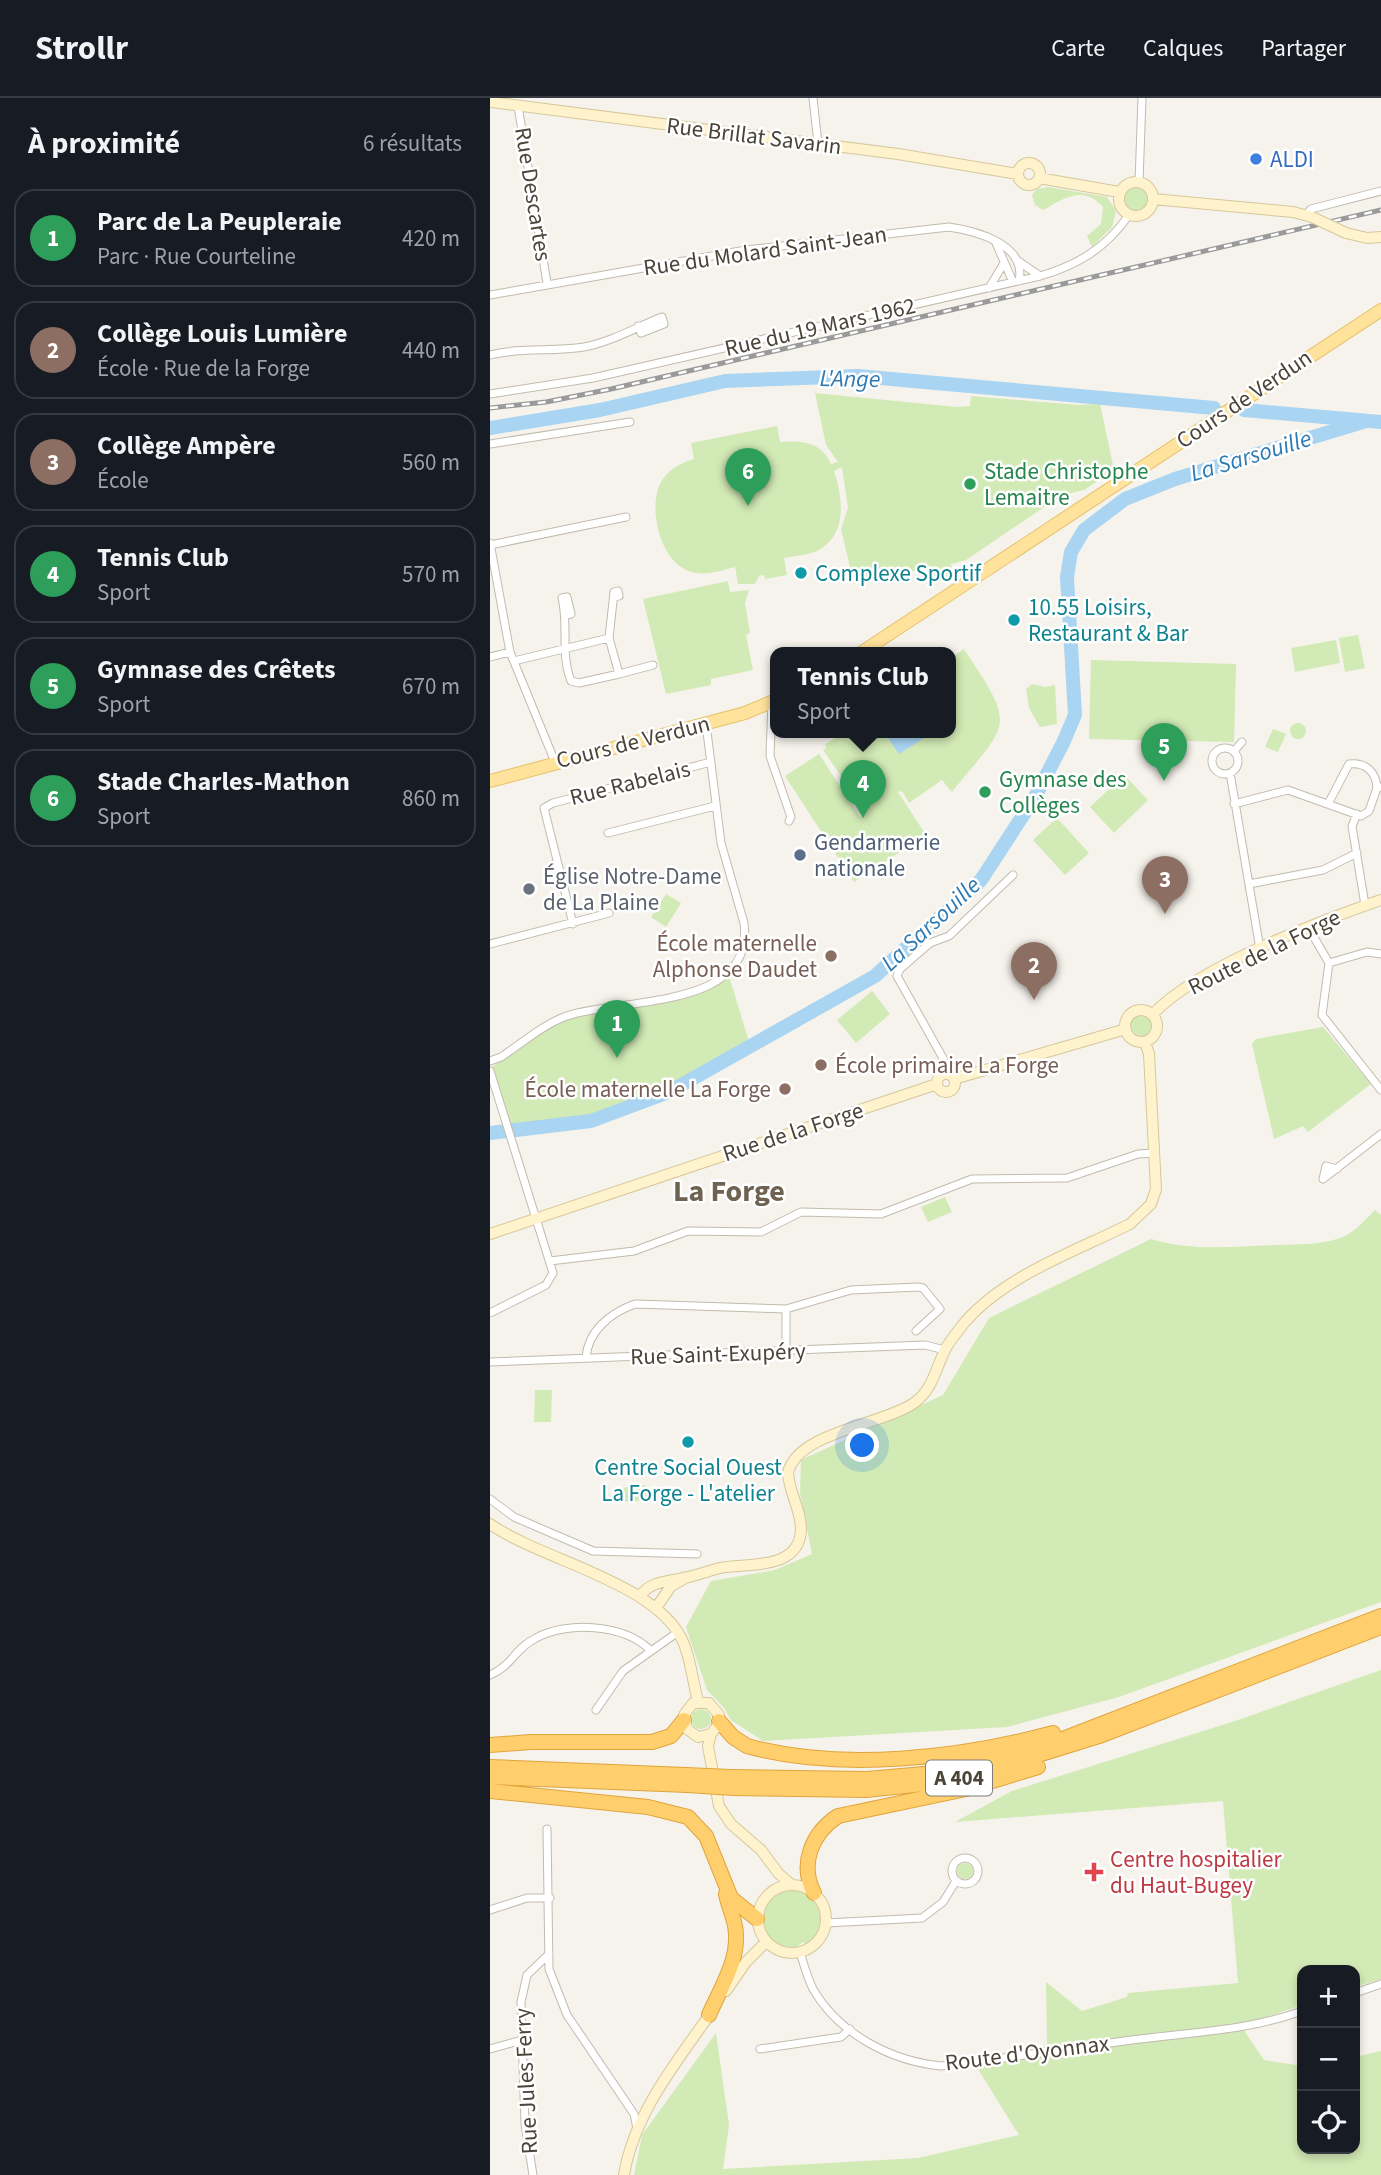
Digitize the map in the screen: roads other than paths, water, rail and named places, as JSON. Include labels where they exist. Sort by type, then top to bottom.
[{"type":"highway","name":"A 404","points":[[732,1782],[839,1781],[934,1772],[1034,1748],[1381,1616]]},
{"type":"highway","name":"A 404","points":[[490,1767],[838,1791],[938,1782],[1052,1753],[1381,1627]]},
{"type":"highway","points":[[814,1893],[807,1872],[810,1850],[820,1831],[838,1816],[994,1782],[1065,1756],[1174,1707]]},
{"type":"highway","points":[[719,1721],[735,1740],[757,1748],[851,1758],[889,1758],[981,1749],[1142,1709]]},
{"type":"highway","points":[[490,1745],[531,1742],[652,1742],[671,1736],[684,1720]]},
{"type":"highway","name":"A 404","points":[[490,1777],[686,1780]]},
{"type":"highway","points":[[490,1791],[678,1813],[692,1819],[702,1829],[733,1900],[757,1919]]},
{"type":"highway","points":[[709,2015],[730,1969],[736,1945],[735,1926],[720,1869]]},
{"type":"main road","name":"Rue Brillat Savarin","points":[[490,102],[818,144],[1018,174],[1021,182],[1027,185],[1033,184],[1039,178],[1119,192]]},
{"type":"main road","points":[[1139,182],[1150,189],[1153,199],[1143,214],[1129,215],[1121,207],[1119,192],[1127,184],[1139,182]]},
{"type":"main road","points":[[1153,199],[1309,216],[1346,233],[1367,238],[1381,237]]},
{"type":"main road","name":"Cours de Verdun","points":[[870,647],[1381,310]]},
{"type":"main road","name":"Cours de Verdun","points":[[490,781],[706,724],[770,701]]},
{"type":"main road","name":"Route de la Forge","points":[[1153,1014],[1165,1002],[1201,979],[1260,949],[1308,927],[1381,900]]},
{"type":"main road","points":[[1143,1010],[1153,1014],[1157,1023],[1156,1033],[1145,1042],[1135,1041],[1126,1029],[1127,1019],[1134,1012],[1143,1010]]},
{"type":"main road","points":[[950,1077],[955,1085],[950,1091],[941,1091],[937,1084],[940,1076],[950,1077],[1126,1029]]},
{"type":"main road","points":[[640,1596],[650,1585],[718,1569],[776,1561],[789,1555],[798,1544],[801,1532],[788,1477],[796,1455],[812,1444],[916,1402],[930,1386],[946,1350],[968,1319],[1031,1273],[1137,1220],[1151,1204],[1156,1189],[1149,1054],[1145,1042]]},
{"type":"main road","name":"Rue de la Forge","points":[[490,1234],[937,1084]]},
{"type":"main road","points":[[490,1524],[522,1544],[640,1596],[656,1608],[678,1632],[684,1644],[698,1702]]},
{"type":"main road","points":[[656,1608],[671,1586],[684,1578]]},
{"type":"main road","points":[[698,1702],[713,1706],[719,1721],[711,1734],[708,1750],[719,1806],[731,1824],[761,1850],[779,1874],[792,1885],[814,1893],[823,1903],[826,1923],[818,1942],[800,1952],[782,1952],[766,1942],[757,1919],[759,1908],[771,1891],[772,1878],[764,1863],[723,1825],[713,1808],[702,1754],[684,1720],[686,1710],[698,1702]]},
{"type":"main road","points":[[694,1735],[711,1734]]},
{"type":"main road","points":[[771,1891],[792,1885]]},
{"type":"main road","points":[[624,2175],[638,2129],[649,2106],[746,1962],[766,1942]]},
{"type":"street","points":[[813,98],[818,144]]},
{"type":"street","points":[[1139,182],[1142,98]]},
{"type":"street","name":"Rue Descartes","points":[[519,106],[547,283]]},
{"type":"street","points":[[1309,216],[1311,209],[1381,191]]},
{"type":"street","name":"Rue du 19 Mars 1962","points":[[490,394],[593,379],[1040,276],[1072,265],[1098,250],[1129,215]]},
{"type":"street","name":"Rue du Molard Saint-Jean","points":[[490,295],[746,250],[949,227],[974,231],[993,240]]},
{"type":"street","points":[[993,240],[1040,276]]},
{"type":"street","points":[[993,240],[1016,281],[1021,272],[1018,261]]},
{"type":"street","points":[[989,288],[1004,262]]},
{"type":"street","points":[[490,355],[522,348],[596,344],[638,326]]},
{"type":"street","points":[[490,444],[629,422]]},
{"type":"street","points":[[555,762],[510,652],[490,544],[626,517]]},
{"type":"street","points":[[615,597],[609,638],[619,674]]},
{"type":"street","points":[[566,615],[563,650],[573,683],[653,666]]},
{"type":"street","points":[[514,661],[609,638]]},
{"type":"street","points":[[490,657],[510,652]]},
{"type":"street","points":[[490,1061],[562,1017],[694,992],[728,973],[742,950],[745,929],[721,843],[706,724]]},
{"type":"street","points":[[771,738],[770,756],[791,817],[789,821]]},
{"type":"street","points":[[1234,751],[1241,742]]},
{"type":"street","points":[[1230,773],[1218,772],[1212,759],[1222,748],[1234,751]]},
{"type":"street","points":[[1234,751],[1238,762],[1230,773],[1234,804],[1260,949]]},
{"type":"street","name":"Rue Rabelais","points":[[573,924],[544,808],[553,803],[711,762]]},
{"type":"street","points":[[1234,804],[1288,790],[1328,804],[1357,814],[1368,811],[1379,788],[1376,777],[1369,768],[1349,764],[1328,804]]},
{"type":"street","points":[[608,834],[715,806]]},
{"type":"street","points":[[1357,814],[1352,826],[1365,905]]},
{"type":"street","points":[[1249,884],[1323,870],[1357,853]]},
{"type":"street","points":[[950,1077],[944,1060],[897,975],[900,969],[930,943],[949,936],[1013,875]]},
{"type":"street","points":[[490,944],[609,914]]},
{"type":"street","points":[[1308,927],[1329,963],[1322,1015],[1381,1090]]},
{"type":"street","points":[[1329,963],[1367,951],[1381,954]]},
{"type":"street","points":[[490,1313],[549,1282],[553,1273],[491,1075]]},
{"type":"street","points":[[1337,1169],[1381,1134]]},
{"type":"street","points":[[550,1261],[617,1255],[688,1231],[761,1232],[801,1212],[880,1214],[972,1179],[1068,1178],[1138,1154],[1156,1153]]},
{"type":"street","points":[[586,1358],[594,1332],[614,1314],[635,1304],[786,1308],[851,1290],[918,1287],[923,1288],[940,1309],[916,1331]]},
{"type":"street","points":[[786,1308],[786,1351]]},
{"type":"street","name":"Rue Saint-Exupéry","points":[[490,1362],[925,1345],[946,1350]]},
{"type":"street","points":[[490,1499],[514,1517],[593,1551],[697,1554]]},
{"type":"street","points":[[490,1675],[506,1669],[516,1652],[535,1638],[563,1628],[628,1634],[650,1650]]},
{"type":"street","points":[[596,1710],[623,1671],[678,1632]]},
{"type":"street","points":[[547,1829],[549,1969],[567,2015],[633,2113],[638,2129]]},
{"type":"street","points":[[826,1923],[922,1917],[943,1902],[956,1881]]},
{"type":"street","points":[[490,1910],[527,1898],[550,1898]]},
{"type":"street","name":"Route d'Oyonnax","points":[[800,1952],[818,1997],[850,2029],[886,2053],[921,2064],[941,2066],[1151,2037],[1222,2032],[1257,2026],[1297,2013]]},
{"type":"street","name":"Rue Jules Ferry","points":[[533,2175],[525,2124],[522,1986],[534,1966],[549,1954]]},
{"type":"street","points":[[1360,1991],[1381,1984]]},
{"type":"street","points":[[760,2049],[841,2037],[850,2029]]},
{"type":"street","points":[[490,2049],[522,2040]]},
{"type":"street","points":[[633,2113],[649,2106]]},
{"type":"water","points":[[888,738],[924,738],[899,754]]},
{"type":"waterway","name":"L'Ange","points":[[490,428],[600,410],[725,381],[858,376],[1214,408]]},
{"type":"waterway","name":"L'Ange","points":[[1244,410],[1381,422]]},
{"type":"waterway","name":"La Sarsouille","points":[[490,1133],[591,1121],[669,1092],[875,976],[981,880],[1035,797],[1063,743],[1075,715],[1067,577],[1071,552],[1084,530],[1125,499],[1175,479],[1366,421]]},
{"type":"railway","points":[[490,408],[546,402],[611,389],[1381,210]]},
{"type":"place","name":"ALDI","points":[[1256,159]]},
{"type":"place","name":"Stade Christophe Lemaitre","points":[[970,484]]},
{"type":"place","name":"Stade Charles-Mathon","points":[[748,506]]},
{"type":"place","name":"Complexe Sportif","points":[[801,573]]},
{"type":"place","name":"10.55 Loisirs, Restaurant & Bar","points":[[1014,620]]},
{"type":"place","name":"Gymnase des Crêtets","points":[[1164,781]]},
{"type":"place","name":"Gymnase des Collèges","points":[[985,792]]},
{"type":"place","name":"Tennis Club","points":[[863,818]]},
{"type":"place","name":"Gendarmerie nationale","points":[[800,855]]},
{"type":"place","name":"Église Notre-Dame de La Plaine","points":[[529,889]]},
{"type":"place","name":"Collège Ampère","points":[[1165,914]]},
{"type":"place","name":"École maternelle Alphonse Daudet","points":[[831,956]]},
{"type":"place","name":"Collège Louis Lumière","points":[[1034,1000]]},
{"type":"place","name":"Parc de La Peupleraie","points":[[617,1058]]},
{"type":"place","name":"École primaire La Forge","points":[[821,1065]]},
{"type":"place","name":"École maternelle La Forge","points":[[785,1089]]},
{"type":"place","name":"Centre Social Ouest La Forge - L'atelier","points":[[688,1442]]},
{"type":"place","name":"Centre hospitalier du Haut-Bugey","points":[[1094,1872]]},
{"type":"district","name":"La Forge","points":[[729,1191]]}]
